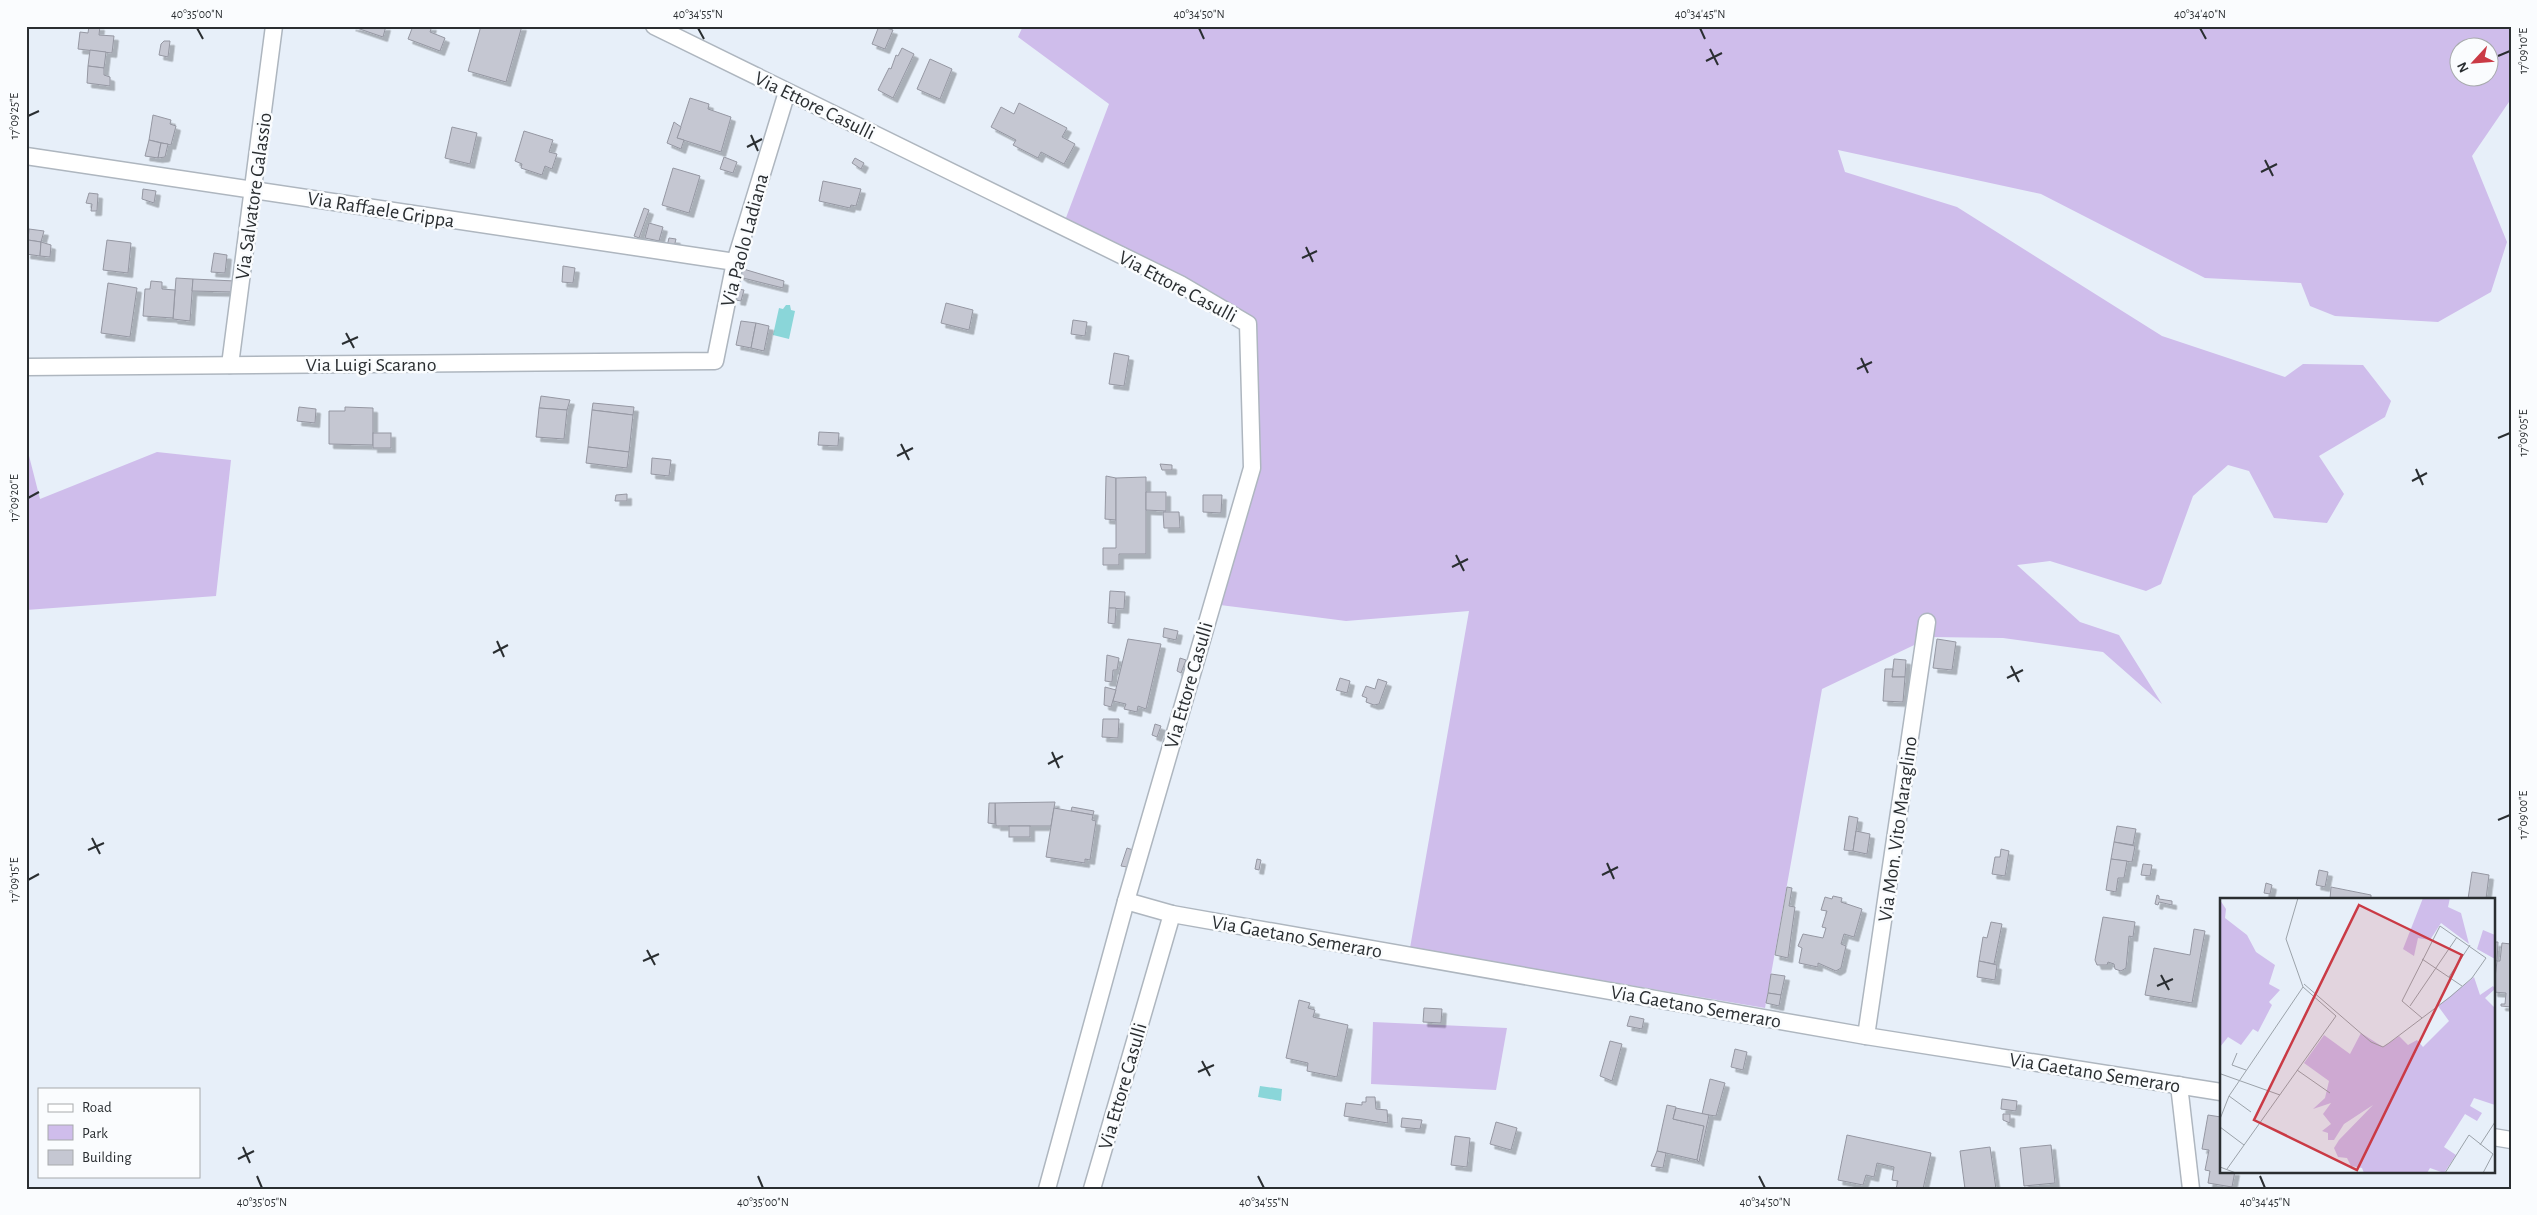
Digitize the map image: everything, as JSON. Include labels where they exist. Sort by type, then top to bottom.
[{"type":"street","name":"Via Salvatore Galassio","points":[[230,365],[254,190],[273,26]]},
{"type":"street","name":"Via Ettore Casulli","points":[[654,26],[1180,284],[1248,324],[1252,468],[1126,901],[1047,1189]]},
{"type":"street","name":"Via Paolo Ladiana","points":[[715,361],[735,262],[787,92]]},
{"type":"street","name":"Via Raffaele Grippa","points":[[26,156],[735,262]]},
{"type":"street","name":"Via Luigi Scarano","points":[[26,366],[715,361]]},
{"type":"street","name":"Via Mon. Vito Maraglino","points":[[1866,1036],[1927,622]]},
{"type":"street","points":[[1126,901],[1172,914]]},
{"type":"street","name":"Via Ettore Casulli","points":[[1092,1189],[1172,914]]},
{"type":"street","name":"Via Gaetano Semeraro","points":[[1172,914],[1866,1036],[2220,1092]]},
{"type":"street","points":[[2179,1085],[2191,1189]]},
{"type":"street","points":[[2494,1137],[2511,1140]]},
{"type":"green space","points":[[1023,26],[2511,26],[2511,99],[2472,156],[2507,242],[2491,292],[2438,322],[2335,316],[2310,306],[2301,283],[2205,278],[2041,194],[1838,150],[1845,172],[1957,207],[2162,336],[2285,377],[2303,364],[2363,365],[2391,401],[2385,417],[2319,456],[2344,494],[2327,523],[2274,518],[2249,471],[2228,465],[2193,496],[2161,584],[2146,591],[2050,561],[2017,565],[2080,622],[2119,635],[2162,704],[2103,652],[2003,638],[1931,637],[1822,689],[1765,1008],[1410,948],[1469,611],[1346,621],[1220,605],[1256,466],[1249,326],[1064,223],[1109,104],[1018,37]]},
{"type":"green space","points":[[26,444],[40,499],[157,452],[231,460],[216,596],[26,610]]},
{"type":"green space","points":[[1373,1022],[1507,1028],[1496,1090],[1371,1084]]},
{"type":"water","points":[[786,305],[790,305],[791,310],[795,311],[789,339],[773,335],[779,308],[783,309]]},
{"type":"water","points":[[1260,1086],[1282,1089],[1281,1101],[1258,1097]]},
{"type":"building","points":[[89,26],[100,26],[99,35],[114,36],[112,53],[78,49],[80,32],[88,33]]},
{"type":"building","points":[[351,26],[386,26],[383,37]]},
{"type":"building","points":[[413,26],[432,26],[430,32],[445,38],[440,51],[408,39]]},
{"type":"building","points":[[481,26],[522,26],[506,82],[468,71]]},
{"type":"building","points":[[879,26],[893,30],[885,49],[872,44]]},
{"type":"building","points":[[164,41],[170,41],[168,57],[159,55],[161,44]]},
{"type":"building","points":[[902,48],[914,54],[893,98],[878,90],[889,68],[891,69],[896,55],[898,56]]},
{"type":"building","points":[[90,50],[106,52],[104,68],[88,66]]},
{"type":"building","points":[[930,59],[952,69],[940,99],[917,89]]},
{"type":"building","points":[[88,66],[104,68],[104,75],[110,77],[110,86],[87,83]]},
{"type":"building","points":[[690,98],[709,104],[708,109],[731,117],[721,152],[677,138]]},
{"type":"building","points":[[1019,103],[1067,128],[1062,137],[1075,144],[1064,164],[1041,152],[1038,158],[1013,145],[1016,140],[991,127],[1001,107],[1014,114]]},
{"type":"building","points":[[153,115],[171,120],[170,124],[176,126],[171,145],[149,140]]},
{"type":"building","points":[[674,122],[681,127],[677,138],[684,140],[681,149],[667,143]]},
{"type":"building","points":[[452,127],[477,133],[470,164],[445,158]]},
{"type":"building","points":[[524,131],[553,140],[549,152],[557,154],[552,169],[545,166],[542,175],[521,168],[522,164],[515,161]]},
{"type":"building","points":[[149,140],[161,143],[158,158],[145,156]]},
{"type":"building","points":[[161,143],[168,144],[165,157],[158,158]]},
{"type":"building","points":[[724,157],[737,162],[733,173],[720,169]]},
{"type":"building","points":[[855,158],[864,163],[861,169],[852,163]]},
{"type":"building","points":[[673,168],[700,176],[689,213],[662,205]]},
{"type":"building","points":[[823,181],[861,189],[856,206],[851,205],[850,208],[819,201]]},
{"type":"building","points":[[143,189],[156,191],[154,203],[142,199]]},
{"type":"building","points":[[89,193],[98,194],[97,211],[91,211],[92,204],[86,203]]},
{"type":"building","points":[[644,208],[649,210],[639,238],[634,236]]},
{"type":"building","points":[[649,223],[663,227],[659,241],[645,238]]},
{"type":"building","points":[[29,229],[44,231],[41,242],[28,240]]},
{"type":"building","points":[[669,238],[676,239],[674,247],[667,246]]},
{"type":"building","points":[[28,240],[41,242],[40,256],[26,254]]},
{"type":"building","points":[[107,240],[131,243],[128,273],[103,270]]},
{"type":"building","points":[[41,242],[51,245],[50,257],[40,256]]},
{"type":"building","points":[[214,253],[227,255],[225,273],[211,272]]},
{"type":"building","points":[[563,266],[575,268],[573,283],[562,282]]},
{"type":"building","points":[[740,268],[784,281],[783,288],[743,278],[739,275]]},
{"type":"building","points":[[176,278],[193,279],[190,321],[173,319]]},
{"type":"building","points":[[193,279],[235,281],[233,292],[192,291]]},
{"type":"building","points":[[151,281],[162,282],[162,289],[175,290],[173,318],[143,316],[145,289],[150,289]]},
{"type":"building","points":[[108,283],[137,288],[130,337],[101,333]]},
{"type":"building","points":[[738,289],[744,290],[741,301],[736,300]]},
{"type":"building","points":[[946,303],[973,310],[969,330],[941,323]]},
{"type":"building","points":[[1073,320],[1087,322],[1085,336],[1071,334]]},
{"type":"building","points":[[741,321],[756,323],[751,348],[736,345]]},
{"type":"building","points":[[756,323],[769,326],[764,351],[751,348]]},
{"type":"building","points":[[1114,353],[1129,356],[1124,386],[1109,384]]},
{"type":"building","points":[[541,396],[570,400],[567,410],[539,408]]},
{"type":"building","points":[[593,403],[634,407],[633,415],[592,410]]},
{"type":"building","points":[[299,407],[316,409],[315,423],[297,421]]},
{"type":"building","points":[[345,407],[373,408],[373,445],[329,444],[329,411],[345,411]]},
{"type":"building","points":[[539,408],[567,410],[564,439],[536,437]]},
{"type":"building","points":[[592,410],[633,415],[629,452],[588,447]]},
{"type":"building","points":[[819,432],[839,433],[838,446],[818,445]]},
{"type":"building","points":[[373,433],[391,433],[391,448],[373,448]]},
{"type":"building","points":[[588,447],[629,452],[627,468],[586,463]]},
{"type":"building","points":[[652,458],[671,460],[669,476],[651,474]]},
{"type":"building","points":[[1160,464],[1172,465],[1172,470],[1162,470]]},
{"type":"building","points":[[1106,476],[1116,478],[1116,520],[1105,519]]},
{"type":"building","points":[[1146,477],[1146,554],[1119,554],[1119,565],[1103,565],[1103,548],[1116,548],[1116,478]]},
{"type":"building","points":[[1146,492],[1166,492],[1166,511],[1146,510]]},
{"type":"building","points":[[627,494],[627,501],[615,501],[616,495]]},
{"type":"building","points":[[1203,495],[1222,495],[1221,513],[1203,512]]},
{"type":"building","points":[[1163,512],[1179,512],[1180,528],[1164,528]]},
{"type":"building","points":[[1110,591],[1125,592],[1124,609],[1109,608]]},
{"type":"building","points":[[1109,608],[1116,608],[1115,624],[1108,623]]},
{"type":"building","points":[[1164,628],[1178,631],[1176,640],[1163,637]]},
{"type":"building","points":[[1128,639],[1161,644],[1146,709],[1138,706],[1137,712],[1124,709],[1126,704],[1113,701]]},
{"type":"building","points":[[1937,639],[1956,642],[1952,670],[1933,668]]},
{"type":"building","points":[[1107,655],[1119,658],[1117,670],[1113,670],[1112,682],[1105,681]]},
{"type":"building","points":[[1180,658],[1186,660],[1181,673],[1177,671]]},
{"type":"building","points":[[1894,659],[1906,660],[1905,677],[1892,677]]},
{"type":"building","points":[[1885,669],[1893,669],[1892,677],[1905,677],[1903,702],[1883,701]]},
{"type":"building","points":[[1340,678],[1350,681],[1347,693],[1336,690]]},
{"type":"building","points":[[1378,679],[1387,682],[1379,704],[1374,705],[1366,702],[1367,698],[1362,696],[1366,686],[1375,689]]},
{"type":"building","points":[[1105,687],[1116,690],[1111,707],[1104,705]]},
{"type":"building","points":[[1103,719],[1119,719],[1118,738],[1102,737]]},
{"type":"building","points":[[1155,724],[1161,726],[1157,737],[1152,735]]},
{"type":"building","points":[[1055,802],[1051,826],[996,826],[995,803]]},
{"type":"building","points":[[989,803],[995,803],[995,824],[988,823]]},
{"type":"building","points":[[1072,807],[1094,811],[1093,815],[1071,811]]},
{"type":"building","points":[[1054,808],[1093,815],[1092,820],[1096,821],[1090,860],[1085,859],[1085,863],[1046,857]]},
{"type":"building","points":[[1849,816],[1858,818],[1853,851],[1844,850]]},
{"type":"building","points":[[1009,826],[1030,826],[1030,837],[1009,837]]},
{"type":"building","points":[[2117,826],[2136,829],[2133,845],[2114,842]]},
{"type":"building","points":[[1856,831],[1870,834],[1867,854],[1853,851]]},
{"type":"building","points":[[2114,842],[2135,846],[2132,862],[2111,859]]},
{"type":"building","points":[[1127,848],[1133,850],[1127,867],[1121,866]]},
{"type":"building","points":[[2001,849],[2009,851],[2005,876],[1992,874],[1995,857],[2000,857]]},
{"type":"building","points":[[1257,859],[1261,860],[1259,870],[1255,869]]},
{"type":"building","points":[[2111,859],[2127,861],[2124,878],[2118,878],[2116,892],[2106,890]]},
{"type":"building","points":[[2143,864],[2152,865],[2150,876],[2141,875]]},
{"type":"building","points":[[2319,870],[2328,872],[2325,887],[2316,885]]},
{"type":"building","points":[[2472,872],[2489,875],[2486,898],[2468,898]]},
{"type":"building","points":[[2266,883],[2272,885],[2270,894],[2264,893]]},
{"type":"building","points":[[1787,887],[1792,888],[1789,906],[1795,907],[1788,958],[1775,955]]},
{"type":"building","points":[[2331,887],[2371,895],[2371,898],[2330,898]]},
{"type":"building","points":[[2157,895],[2159,899],[2172,901],[2172,905],[2159,902],[2158,905],[2155,904]]},
{"type":"building","points":[[1833,896],[1842,898],[1841,902],[1862,909],[1854,937],[1844,934],[1841,944],[1846,946],[1841,968],[1836,971],[1818,963],[1818,967],[1799,963],[1802,948],[1798,946],[1803,934],[1823,938],[1826,928],[1822,927],[1827,911],[1821,910],[1825,897],[1832,899]]},
{"type":"building","points":[[2103,917],[2135,922],[2133,937],[2129,936],[2126,968],[2121,971],[2115,969],[2114,964],[2108,962],[2107,965],[2097,965],[2095,960]]},
{"type":"building","points":[[1991,922],[2002,924],[1994,964],[1979,961],[1983,937],[1987,938]]},
{"type":"building","points":[[2194,929],[2205,931],[2192,1003],[2145,995],[2154,948],[2190,955]]},
{"type":"building","points":[[2494,942],[2498,942],[2497,961],[2494,960]]},
{"type":"building","points":[[2502,943],[2511,944],[2511,1007],[2501,1006],[2501,1004],[2505,1004],[2506,993],[2494,992],[2497,961],[2500,961]]},
{"type":"building","points":[[1979,961],[1997,965],[1995,980],[1977,977]]},
{"type":"building","points":[[1771,974],[1785,976],[1781,995],[1768,993]]},
{"type":"building","points":[[1768,993],[1781,995],[1779,1006],[1766,1003]]},
{"type":"building","points":[[1299,1000],[1310,1003],[1308,1008],[1315,1010],[1313,1017],[1348,1025],[1337,1077],[1307,1071],[1308,1063],[1286,1058]]},
{"type":"building","points":[[1424,1008],[1442,1009],[1441,1023],[1423,1022]]},
{"type":"building","points":[[1630,1016],[1644,1019],[1642,1029],[1627,1026]]},
{"type":"building","points":[[1610,1041],[1622,1044],[1612,1081],[1600,1076]]},
{"type":"building","points":[[1735,1049],[1747,1052],[1743,1070],[1731,1067]]},
{"type":"building","points":[[1710,1079],[1725,1083],[1716,1116],[1702,1114]]},
{"type":"building","points":[[1366,1097],[1375,1097],[1376,1109],[1387,1110],[1388,1123],[1344,1116],[1346,1103],[1362,1105],[1362,1102],[1366,1102]]},
{"type":"building","points":[[2002,1099],[2017,1101],[2016,1111],[2001,1109]]},
{"type":"building","points":[[1667,1105],[1676,1107],[1673,1119],[1704,1126],[1697,1160],[1657,1151]]},
{"type":"building","points":[[1676,1108],[1709,1115],[1699,1162],[1697,1160],[1704,1126],[1673,1119]]},
{"type":"building","points":[[2003,1114],[2010,1114],[2010,1123],[2003,1120]]},
{"type":"building","points":[[2208,1115],[2220,1117],[2220,1172],[2235,1172],[2232,1187],[2208,1183],[2210,1171],[2205,1170],[2209,1150],[2202,1149]]},
{"type":"building","points":[[1402,1118],[1422,1120],[1420,1129],[1401,1127]]},
{"type":"building","points":[[1496,1122],[1517,1128],[1511,1150],[1490,1144]]},
{"type":"building","points":[[1847,1135],[1931,1153],[1923,1189],[1896,1189],[1898,1181],[1892,1180],[1894,1167],[1877,1163],[1874,1177],[1866,1175],[1863,1185],[1838,1180]]},
{"type":"building","points":[[1455,1136],[1470,1138],[1467,1167],[1451,1165]]},
{"type":"building","points":[[2051,1145],[2055,1183],[2024,1186],[2020,1148]]},
{"type":"building","points":[[1990,1147],[1996,1189],[1965,1189],[1960,1151]]},
{"type":"building","points":[[1657,1151],[1666,1153],[1663,1168],[1651,1166]]}]
